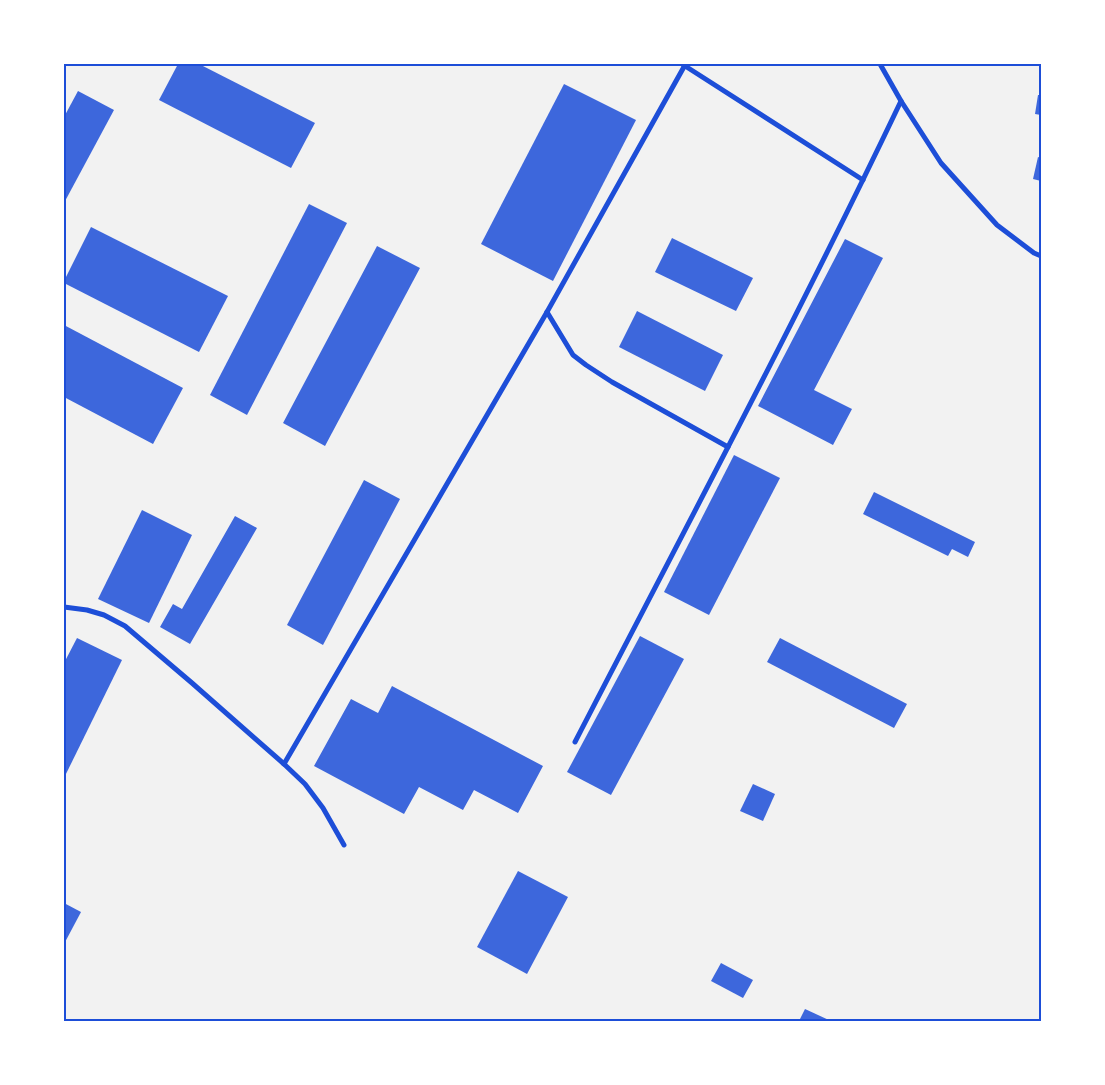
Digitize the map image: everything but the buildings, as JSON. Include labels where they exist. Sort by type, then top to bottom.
[{"type":"street","points":[[880,64],[900,101],[941,163],[997,225],[1034,253],[1041,256]]},
{"type":"street","points":[[284,764],[547,312],[684,65],[863,180]]},
{"type":"street","points":[[575,742],[728,447],[863,180],[900,101]]},
{"type":"street","points":[[547,312],[573,355],[586,365],[612,382],[728,447]]},
{"type":"street","points":[[64,607],[104,614],[126,626],[305,784],[323,808],[344,845]]}]
